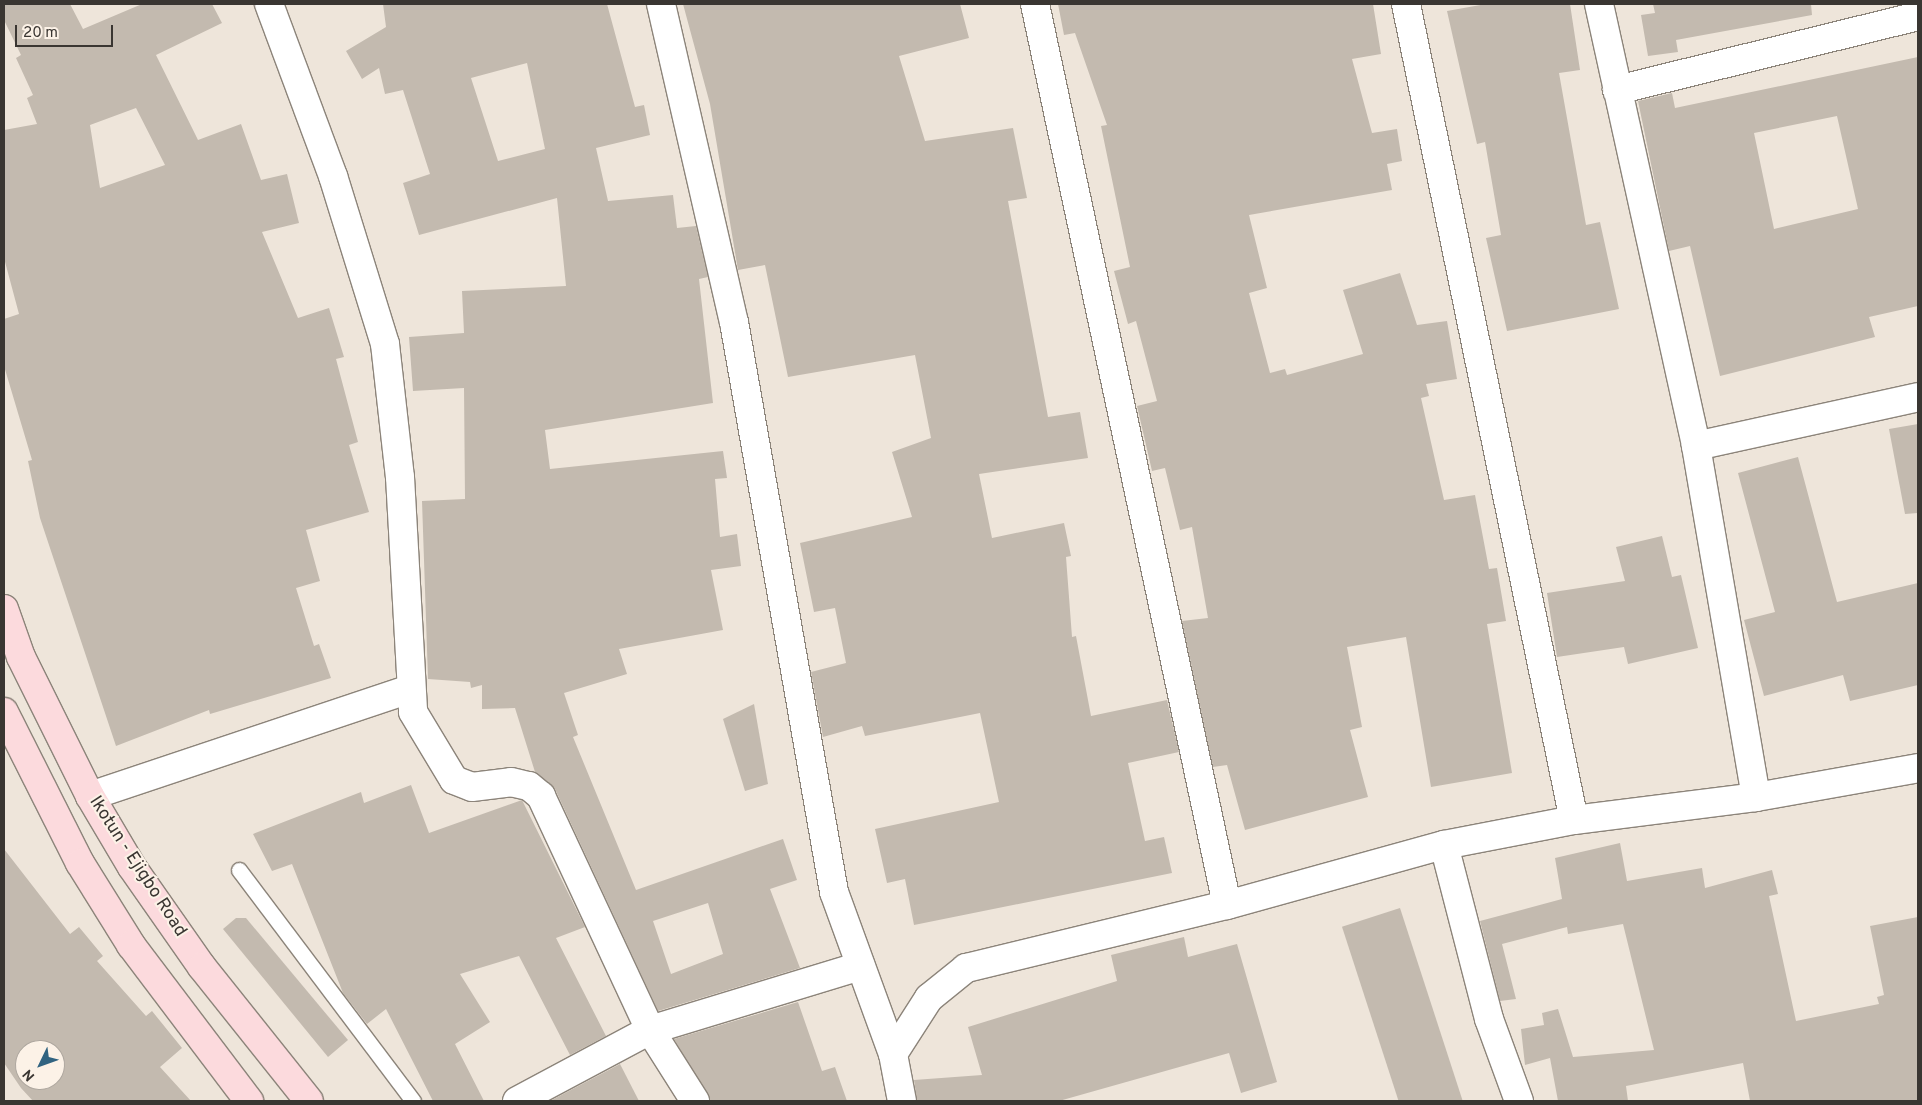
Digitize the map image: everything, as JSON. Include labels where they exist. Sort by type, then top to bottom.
[{"type":"main road","name":"Ikotun - Ejigbo Road","points":[[4,609],[21,657],[90,796],[132,867],[202,967],[309,1101]]},
{"type":"main road","points":[[4,712],[80,863],[126,937],[249,1101]]},
{"type":"street","points":[[269,4],[333,176],[385,344],[400,477],[409,689],[413,712],[454,780],[472,787],[511,782],[529,786],[541,796],[650,1030],[696,1101]]},
{"type":"street","points":[[661,4],[734,322],[834,892],[893,1054],[902,1101]]},
{"type":"street","points":[[1034,4],[1227,906]]},
{"type":"street","points":[[1406,4],[1574,820]]},
{"type":"street","points":[[1599,4],[1696,446],[1756,797]]},
{"type":"street","points":[[1617,90],[1918,16]]},
{"type":"street","points":[[1696,446],[1918,397]]},
{"type":"street","points":[[90,796],[409,689]]},
{"type":"street","points":[[893,1054],[929,998],[966,968],[1227,906],[1444,845],[1574,820],[1756,797],[1918,768]]},
{"type":"street","points":[[1444,845],[1488,1019],[1519,1101]]},
{"type":"street","points":[[517,1101],[650,1030],[861,966]]},
{"type":"lane","points":[[239,870],[414,1101]]},
{"type":"building","points":[[4,4],[70,4],[83,29],[142,4],[212,4],[222,23],[156,55],[198,140],[241,124],[261,180],[287,174],[299,223],[262,232],[298,318],[329,308],[344,357],[336,359],[358,442],[349,445],[369,512],[306,530],[320,581],[296,588],[314,646],[319,644],[331,678],[210,714],[209,710],[116,746],[40,518],[28,461],[32,460],[4,366],[4,319],[19,314],[4,258],[4,130],[37,124],[27,98],[33,95],[16,58],[21,55],[4,20]],"holes":[[[136,108],[165,165],[100,188],[90,125]]]},
{"type":"building","points":[[383,4],[607,4],[635,107],[644,105],[650,135],[596,148],[608,201],[673,195],[677,228],[696,226],[708,277],[699,279],[713,403],[545,430],[550,469],[723,451],[727,478],[715,479],[720,537],[737,534],[741,566],[711,570],[723,630],[619,649],[627,674],[564,693],[578,735],[573,737],[636,890],[783,839],[797,880],[770,889],[800,968],[658,1011],[555,789],[535,772],[515,708],[482,709],[482,685],[471,688],[470,682],[428,679],[422,501],[465,499],[464,388],[413,391],[409,337],[464,333],[462,291],[566,286],[557,198],[419,235],[403,183],[430,174],[403,90],[385,94],[379,68],[362,79],[346,51],[386,27]],"holes":[[[527,63],[545,149],[498,161],[471,78]],[[708,903],[723,954],[671,974],[653,921]]]},
{"type":"building","points":[[683,4],[960,4],[969,38],[899,56],[925,141],[1013,128],[1027,198],[1008,201],[1048,417],[1080,412],[1088,458],[979,474],[992,538],[1064,523],[1071,556],[1066,557],[1072,637],[1076,636],[1091,716],[1167,700],[1179,752],[1128,763],[1145,841],[1164,837],[1172,873],[914,925],[905,879],[887,883],[875,829],[999,802],[980,713],[865,736],[862,726],[823,737],[811,672],[846,663],[835,608],[814,612],[800,543],[912,517],[892,452],[931,438],[915,355],[788,377],[765,265],[738,270],[710,104]]},
{"type":"building","points":[[1058,4],[1373,4],[1381,54],[1352,59],[1372,133],[1397,129],[1402,161],[1387,164],[1392,190],[1249,215],[1267,288],[1249,293],[1270,373],[1285,369],[1287,375],[1363,354],[1343,290],[1400,273],[1417,325],[1447,321],[1457,379],[1426,384],[1429,396],[1421,398],[1444,500],[1475,495],[1489,569],[1497,568],[1506,621],[1487,624],[1512,773],[1431,787],[1406,637],[1347,647],[1362,727],[1350,730],[1368,797],[1245,830],[1227,765],[1213,767],[1182,621],[1208,618],[1192,527],[1180,530],[1165,468],[1152,471],[1137,406],[1157,401],[1136,321],[1128,324],[1114,271],[1130,267],[1101,126],[1107,125],[1075,33],[1064,35]]},
{"type":"building","points":[[1486,4],[1570,4],[1580,70],[1559,73],[1586,225],[1600,222],[1619,309],[1507,331],[1486,238],[1501,235],[1485,142],[1477,144],[1447,11]]},
{"type":"building","points":[[1653,4],[1811,4],[1812,15],[1676,40],[1678,52],[1648,56],[1641,15],[1655,13]]},
{"type":"building","points":[[1918,57],[1918,306],[1869,317],[1875,337],[1720,376],[1690,246],[1669,251],[1638,101],[1672,93],[1675,108]],"holes":[[[1837,116],[1858,209],[1774,229],[1754,133]]]},
{"type":"building","points":[[1918,424],[1918,513],[1905,514],[1889,429]]},
{"type":"building","points":[[1798,457],[1837,602],[1918,583],[1918,685],[1850,701],[1843,675],[1764,696],[1744,620],[1775,612],[1738,473]]},
{"type":"building","points":[[1662,536],[1672,577],[1681,575],[1698,648],[1628,664],[1624,647],[1557,657],[1547,593],[1625,581],[1616,547]]},
{"type":"building","points":[[754,704],[768,784],[745,791],[723,719]]},
{"type":"building","points":[[411,785],[429,833],[522,800],[585,927],[556,938],[606,1036],[570,1055],[519,956],[460,974],[490,1022],[455,1044],[484,1101],[433,1101],[386,1009],[367,1024],[343,993],[292,864],[272,871],[253,834],[361,792],[364,803]]},
{"type":"building","points":[[1620,843],[1627,881],[1702,868],[1705,888],[1772,870],[1778,894],[1769,896],[1796,1021],[1879,1004],[1877,997],[1884,995],[1870,926],[1918,917],[1918,1101],[1750,1101],[1743,1063],[1626,1086],[1628,1101],[1558,1101],[1550,1058],[1525,1065],[1521,1029],[1544,1025],[1542,1013],[1558,1009],[1573,1057],[1654,1050],[1623,924],[1568,934],[1567,927],[1502,944],[1516,999],[1500,1001],[1480,921],[1562,899],[1555,858]]},
{"type":"building","points":[[4,849],[70,934],[79,927],[103,956],[97,961],[146,1016],[152,1011],[182,1048],[160,1067],[191,1101],[33,1101],[23,1090],[65,1090],[65,1040],[15,1040],[15,1079],[4,1063]]},
{"type":"building","points":[[1400,908],[1463,1101],[1399,1101],[1342,927]]},
{"type":"building","points":[[236,918],[246,918],[348,1040],[328,1057],[223,929]]},
{"type":"building","points":[[1184,937],[1188,957],[1237,944],[1277,1082],[1241,1093],[1229,1053],[1059,1101],[917,1101],[914,1080],[982,1075],[968,1027],[1117,981],[1111,955]]},
{"type":"building","points":[[798,1002],[822,1071],[835,1067],[847,1101],[710,1101],[674,1039]]},
{"type":"building","points":[[620,1064],[639,1101],[550,1101]]}]
